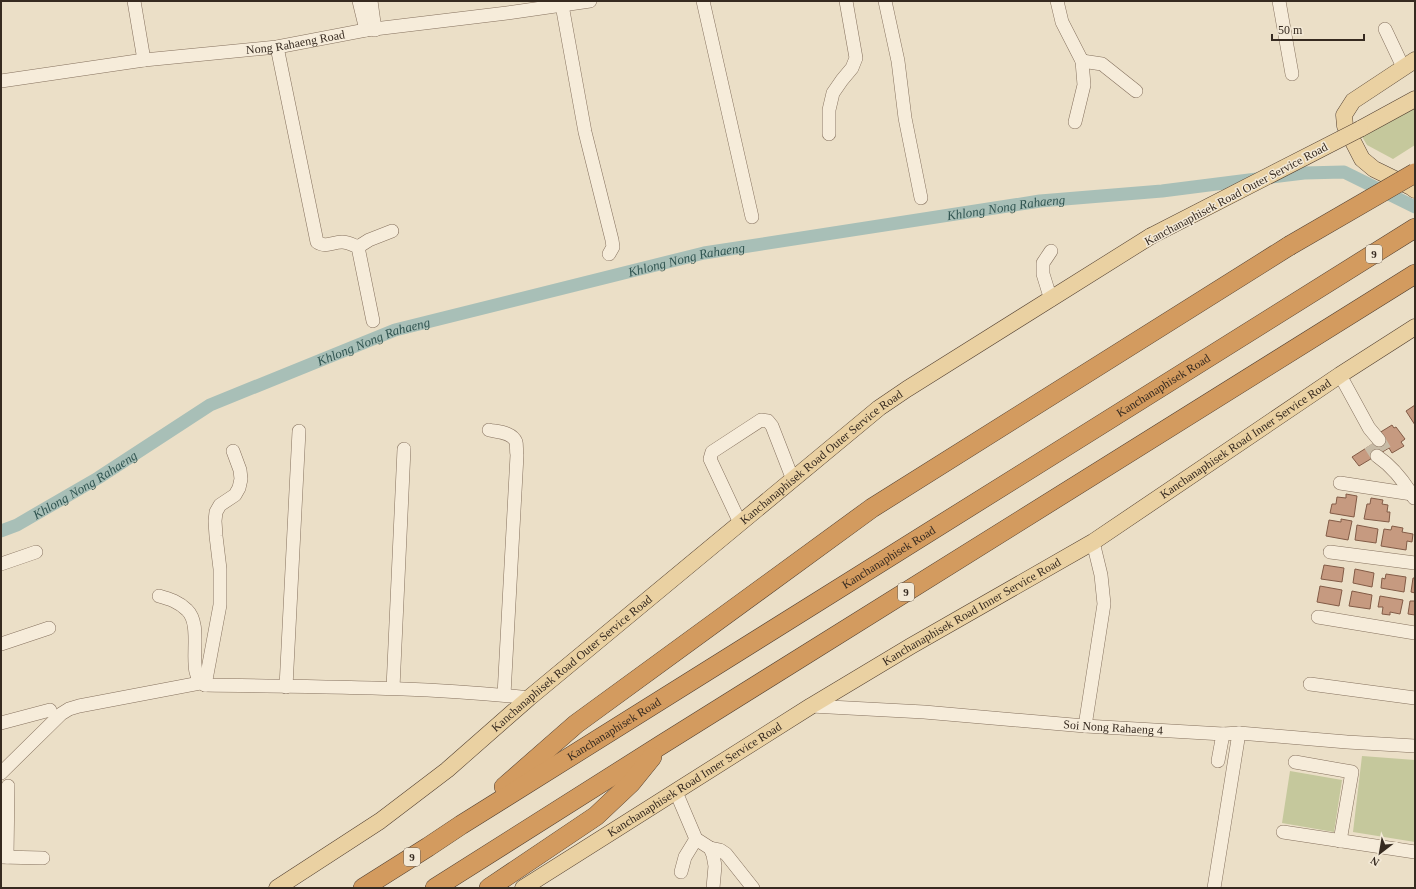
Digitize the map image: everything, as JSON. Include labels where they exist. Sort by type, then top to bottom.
[{"type":"highway","points":[[460,825],[576,724],[872,508],[1289,246],[1415,173]]},
{"type":"highway","name":"Kanchanaphisek Road","points":[[363,888],[460,825],[1415,228]]},
{"type":"highway","name":"9","points":[[435,888],[1415,274]]},
{"type":"highway","points":[[489,888],[596,816],[631,783],[661,745]]},
{"type":"main road","points":[[1409,63],[1352,101],[1344,115],[1345,126],[1362,159],[1374,169],[1415,190]]},
{"type":"main road","name":"Kanchanaphisek Road Outer Service Road","points":[[277,888],[380,821],[448,770],[529,698],[879,408],[896,396],[1151,236],[1360,130],[1415,99]]},
{"type":"main road","name":"Kanchanaphisek Road Inner Service Road","points":[[523,888],[811,706],[911,646],[1093,542],[1340,375],[1415,327]]},
{"type":"street","points":[[134,1],[144,60]]},
{"type":"street","points":[[359,1],[371,30]]},
{"type":"street","points":[[371,1],[371,30]]},
{"type":"street","name":"Nong Rahaeng Road","points":[[1,81],[144,60],[277,47],[506,7],[562,5],[590,1]]},
{"type":"street","points":[[703,1],[752,216]]},
{"type":"street","points":[[829,134],[829,110],[833,93],[852,68],[856,58],[846,1]]},
{"type":"street","points":[[885,1],[898,61],[905,118],[921,198]]},
{"type":"street","points":[[1057,1],[1062,22],[1082,61],[1084,85],[1075,122]]},
{"type":"street","points":[[1279,1],[1292,74]]},
{"type":"street","points":[[562,5],[585,132],[612,240],[613,247],[609,254]]},
{"type":"street","points":[[1385,29],[1409,63]]},
{"type":"street","points":[[277,47],[317,242],[322,245],[348,242],[358,247]]},
{"type":"street","points":[[1082,61],[1102,64],[1136,91]]},
{"type":"street","points":[[358,247],[369,240],[392,231]]},
{"type":"street","points":[[358,247],[372,321]]},
{"type":"street","points":[[1051,252],[1043,263],[1043,274],[1051,300]]},
{"type":"street","points":[[1340,375],[1369,428],[1378,448],[1390,465],[1412,490]]},
{"type":"street","points":[[740,523],[710,459],[712,452],[761,420],[768,421],[772,426],[793,480]]},
{"type":"street","points":[[489,430],[512,436],[516,442],[504,695]]},
{"type":"street","points":[[286,687],[299,431]]},
{"type":"street","points":[[393,688],[404,449]]},
{"type":"street","points":[[202,684],[220,605],[220,569],[216,536],[216,512],[220,505],[235,495],[239,488],[241,479],[240,470],[233,450]]},
{"type":"street","points":[[1340,482],[1412,490]]},
{"type":"street","points":[[1085,726],[1104,604],[1101,575],[1093,542]]},
{"type":"street","points":[[1,564],[36,552]]},
{"type":"street","points":[[1330,552],[1415,563]]},
{"type":"street","points":[[160,596],[178,602],[188,611],[193,621],[196,636],[197,679],[202,684]]},
{"type":"street","points":[[1318,617],[1415,633]]},
{"type":"street","points":[[1,644],[49,628]]},
{"type":"street","points":[[1,773],[61,714],[69,709],[86,704],[202,684],[286,687],[393,688],[529,698]]},
{"type":"street","points":[[1310,684],[1415,698]]},
{"type":"street","name":"Soi Nong Rahaeng 4","points":[[811,706],[924,712],[1085,726],[1223,734],[1239,733],[1415,746]]},
{"type":"street","points":[[1,723],[50,710]]},
{"type":"street","points":[[1214,888],[1239,733]]},
{"type":"street","points":[[1218,761],[1223,734]]},
{"type":"street","points":[[1295,762],[1352,772],[1340,841]]},
{"type":"street","points":[[8,786],[4,857],[43,858]]},
{"type":"street","points":[[676,792],[696,839],[710,848],[720,850],[726,854],[734,862],[753,888]]},
{"type":"street","points":[[1283,832],[1415,852]]},
{"type":"street","points":[[681,872],[685,857],[696,839]]},
{"type":"street","points":[[710,848],[715,860],[713,888]]},
{"type":"green space","points":[[1415,106],[1415,145],[1393,159],[1367,145],[1361,135]]},
{"type":"green space","points":[[1362,756],[1415,760],[1415,842],[1353,832]]},
{"type":"green space","points":[[1290,771],[1342,780],[1334,832],[1282,823]]},
{"type":"building","points":[[1415,405],[1415,425],[1406,411]]},
{"type":"building","points":[[1392,425],[1394,428],[1396,427],[1405,439],[1401,442],[1404,446],[1392,453],[1389,448],[1359,466],[1352,457],[1379,440],[1379,433]]},
{"type":"building","points":[[1346,494],[1357,496],[1354,517],[1330,513],[1332,504],[1336,504],[1337,497],[1346,498]]},
{"type":"building","points":[[1371,498],[1383,500],[1382,504],[1388,505],[1387,512],[1390,512],[1389,522],[1364,519],[1367,504],[1370,504]]},
{"type":"building","points":[[1341,519],[1352,521],[1348,540],[1326,536],[1329,520],[1341,522]]},
{"type":"building","points":[[1357,525],[1378,529],[1376,543],[1355,540]]},
{"type":"building","points":[[1392,526],[1403,528],[1402,532],[1413,534],[1412,542],[1407,541],[1406,550],[1381,546],[1384,529],[1391,530]]},
{"type":"building","points":[[1324,565],[1344,568],[1342,582],[1321,579]]},
{"type":"building","points":[[1355,569],[1374,573],[1372,587],[1353,583]]},
{"type":"building","points":[[1386,574],[1406,577],[1404,592],[1381,588],[1382,578],[1385,579]]},
{"type":"building","points":[[1413,578],[1415,578],[1415,593],[1411,592]]},
{"type":"building","points":[[1320,586],[1342,590],[1339,606],[1317,602]]},
{"type":"building","points":[[1352,591],[1372,595],[1370,609],[1349,606]]},
{"type":"building","points":[[1380,596],[1403,600],[1400,614],[1390,612],[1390,615],[1382,614],[1383,607],[1378,607]]},
{"type":"building","points":[[1410,601],[1415,601],[1415,615],[1408,614]]},
{"type":"waterway","name":"Khlong Nong Rahaeng","points":[[1,531],[17,525],[98,478],[210,405],[395,330],[704,253],[1040,201],[1162,191],[1304,173],[1344,172],[1415,207]]},
{"type":"tunnel","points":[[1379,440],[1385,450]]},
{"type":"tunnel","points":[[1370,445],[1377,456]]}]
